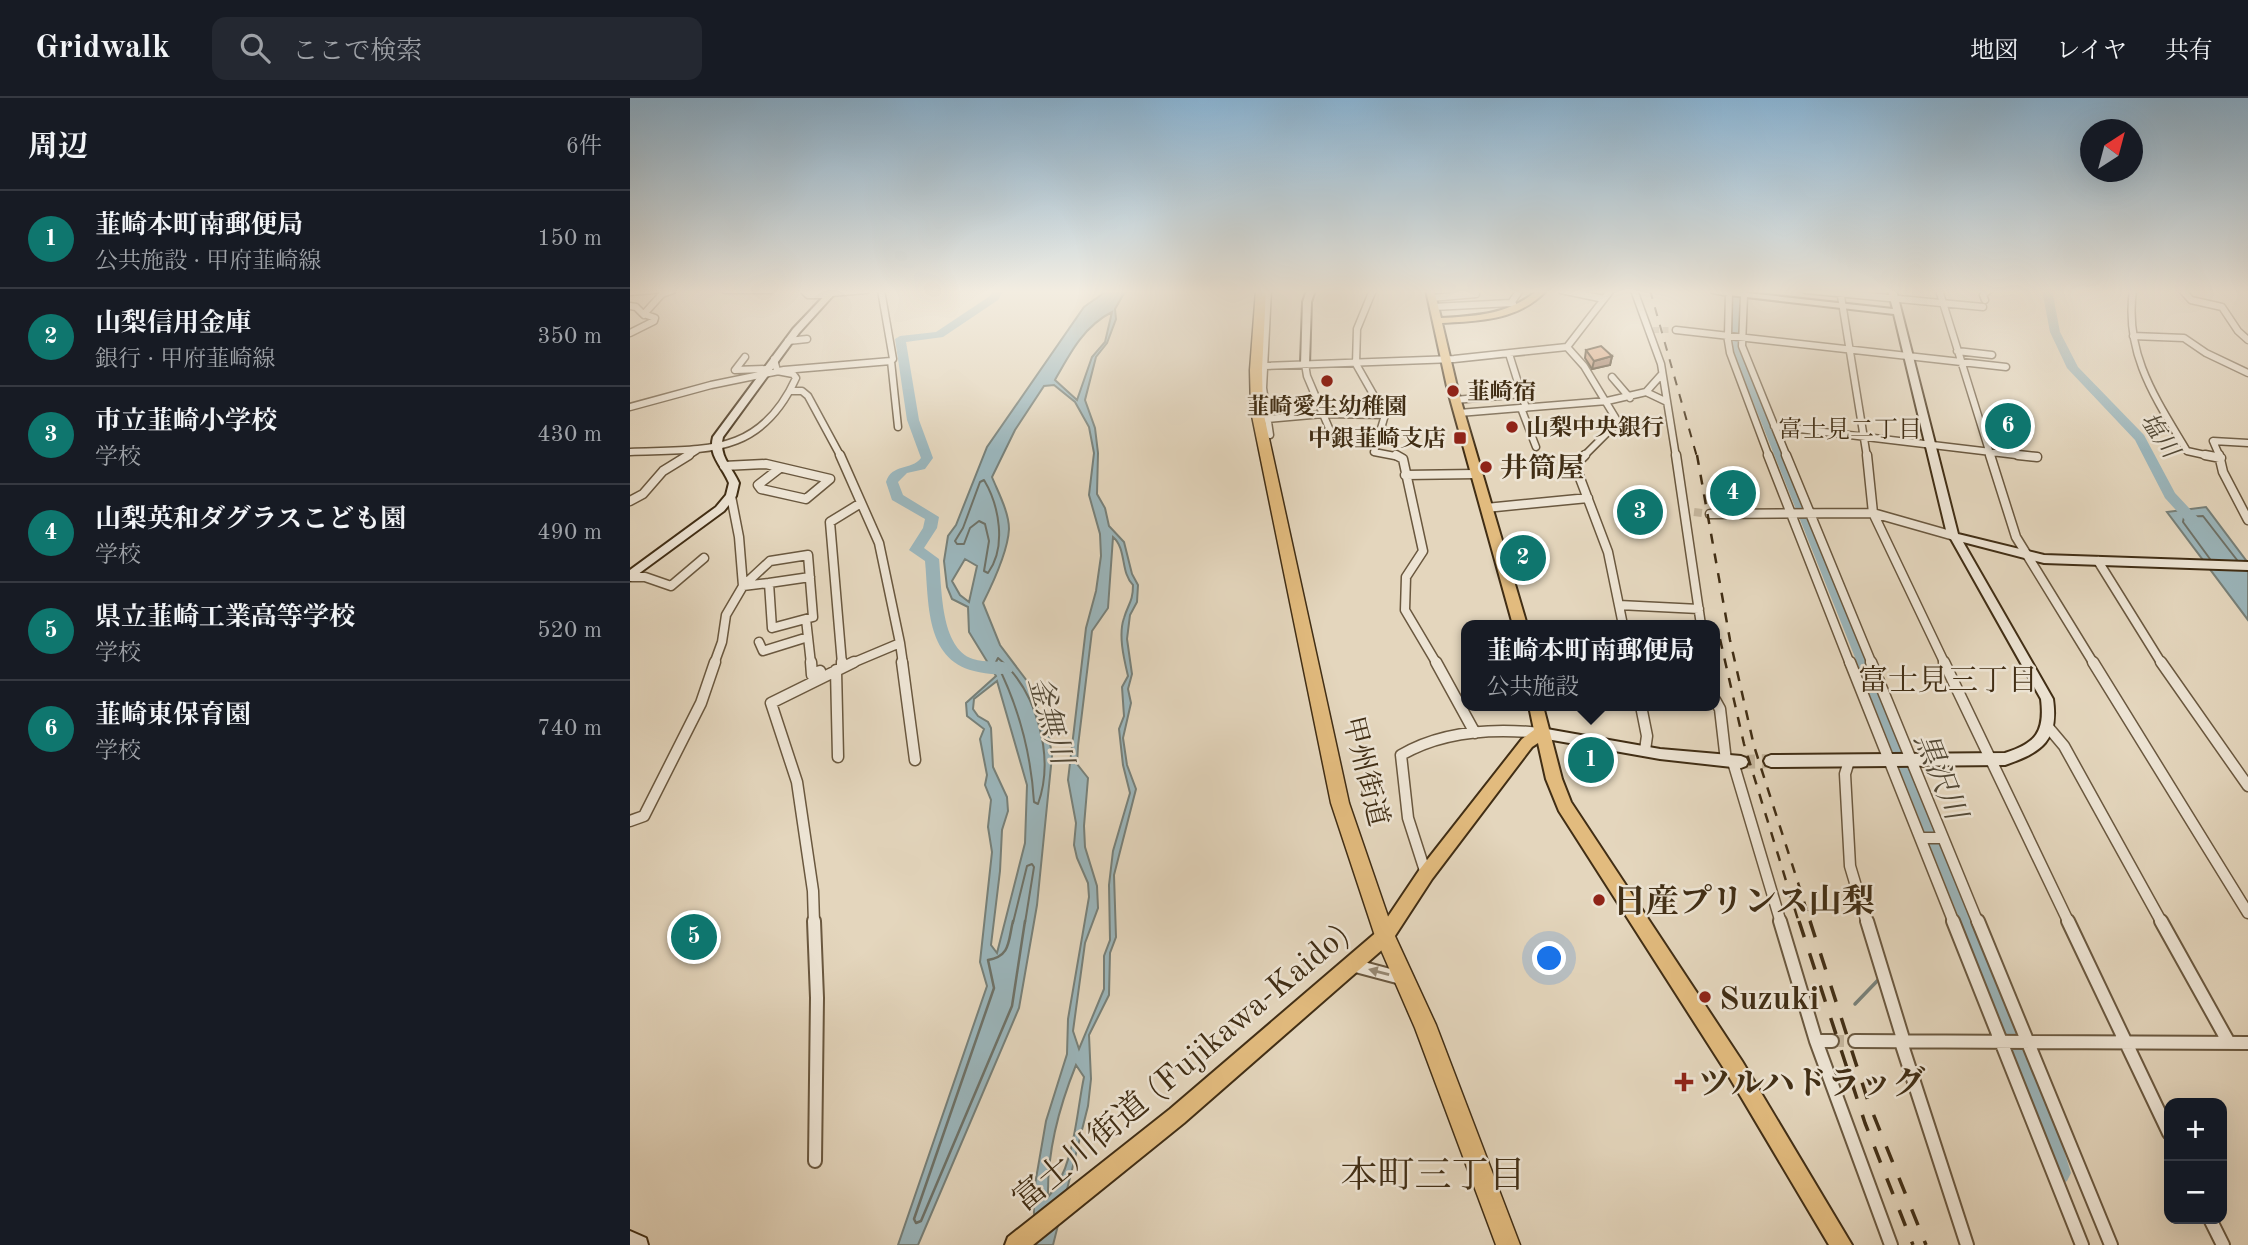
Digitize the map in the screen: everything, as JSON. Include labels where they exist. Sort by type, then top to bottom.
[{"type":"highway","name":"甲州街道","points":[[1258,344],[1257,411],[1340,803],[1385,936],[1406,980],[1508,1245]]},
{"type":"main road","points":[[1441,344],[1519,620]]},
{"type":"main road","points":[[1537,711],[1554,779],[1579,830],[1735,1068],[1841,1245]]},
{"type":"main road","name":"富士川街道 (Fujikawa-Kaido)","points":[[1016,1245],[1177,1116],[1385,936],[1426,874],[1527,743],[1541,733]]},
{"type":"street","points":[[743,586],[739,537],[731,496],[734,483],[715,446],[725,425],[769,372],[774,359],[786,344]]},
{"type":"street","points":[[890,344],[898,427]]},
{"type":"street","points":[[1266,344],[1263,388],[1270,435]]},
{"type":"street","points":[[1306,344],[1307,376],[1334,440]]},
{"type":"street","points":[[1357,344],[1356,364],[1385,415],[1374,452],[1398,455],[1403,459],[1423,551],[1406,577],[1405,610],[1461,706]]},
{"type":"street","points":[[1265,366],[1445,362],[1510,357],[1567,347],[1570,344]]},
{"type":"street","points":[[1654,344],[1667,402],[1700,620]]},
{"type":"street","points":[[1729,344],[1730,353],[1790,512],[2082,1245]]},
{"type":"street","points":[[1743,344],[1745,355],[1808,512],[2111,1245]]},
{"type":"street","points":[[1801,344],[2006,367]]},
{"type":"street","points":[[1849,344],[1873,494],[1873,513],[2164,1123]]},
{"type":"street","points":[[1770,761],[2005,759],[2033,748],[2048,727],[2047,699],[1954,536],[1906,344]]},
{"type":"street","points":[[1955,344],[2016,537],[2248,913]]},
{"type":"street","points":[[2134,344],[2152,392],[2187,451],[2221,458]]},
{"type":"street","points":[[2192,344],[2248,373]]},
{"type":"street","points":[[1567,347],[1607,401],[1618,422],[1575,465],[1608,552],[1622,620]]},
{"type":"street","points":[[1957,351],[1992,355]]},
{"type":"street","points":[[630,452],[699,450],[757,432],[791,391],[796,375],[735,370],[745,357]]},
{"type":"street","points":[[1510,357],[1536,447]]},
{"type":"street","points":[[630,407],[769,372],[855,362],[891,361]]},
{"type":"street","points":[[1459,413],[1630,398],[1646,392],[1662,373]]},
{"type":"street","points":[[1612,377],[1630,398]]},
{"type":"street","points":[[791,391],[802,391],[808,396],[827,427],[880,543],[900,643],[915,760]]},
{"type":"street","points":[[1646,392],[1667,402]]},
{"type":"street","points":[[1455,400],[1522,394]]},
{"type":"street","points":[[1267,419],[1323,414],[1385,415]]},
{"type":"street","points":[[1774,426],[2037,457]]},
{"type":"street","points":[[2248,443],[2214,439],[2223,472],[2248,520]]},
{"type":"street","points":[[630,501],[643,494],[663,471],[699,450]]},
{"type":"street","points":[[724,466],[766,464],[830,479],[806,499],[761,489],[758,485],[780,468]]},
{"type":"street","points":[[1405,475],[1476,474]]},
{"type":"street","points":[[630,577],[720,509],[731,496]]},
{"type":"street","points":[[1486,508],[1588,498]]},
{"type":"street","points":[[838,757],[839,668],[830,522],[861,503]]},
{"type":"street","points":[[1684,511],[1694,512]]},
{"type":"street","points":[[1710,514],[1873,513],[2027,556],[2248,566]]},
{"type":"street","points":[[630,821],[644,816],[687,734],[718,656],[726,615],[743,586],[770,561],[808,555],[813,617],[772,628],[769,583]]},
{"type":"street","points":[[630,577],[645,577],[671,586],[704,558]]},
{"type":"street","points":[[2101,561],[2141,634],[2248,786]]},
{"type":"street","points":[[743,586],[810,578]]},
{"type":"street","points":[[1619,605],[1699,609]]},
{"type":"street","points":[[806,619],[812,675],[820,671]]},
{"type":"street","points":[[759,642],[763,650],[808,637]]},
{"type":"street","points":[[816,1161],[817,998],[813,891],[797,782],[771,703],[839,668],[900,643]]},
{"type":"street","points":[[1720,709],[1816,1041],[1891,1245]]},
{"type":"street","points":[[1464,711],[1475,733]]},
{"type":"street","points":[[1642,711],[1647,736],[1645,750]]},
{"type":"street","points":[[2048,727],[2064,746],[2229,1043]]},
{"type":"street","points":[[1426,874],[1408,818],[1401,755],[1412,746],[1475,733],[1529,731],[1733,761]]},
{"type":"street","points":[[1849,761],[1845,774],[1850,866],[1967,1245]]},
{"type":"street","points":[[1921,838],[1943,838]]},
{"type":"street","points":[[1352,965],[1406,980]]},
{"type":"street","points":[[1816,1041],[1832,1041]]},
{"type":"street","points":[[1855,1041],[2248,1043]]},
{"type":"street","points":[[2212,1224],[2223,1245]]},
{"type":"street","points":[[630,1240],[639,1245]]},
{"type":"water","points":[[1059,344],[1077,344],[1055,380],[1077,400],[1092,357],[1107,344],[1096,357],[1085,400],[1095,428],[1098,453],[1097,494],[1105,508],[1109,526],[1124,542],[1132,574],[1138,585],[1137,602],[1130,615],[1127,639],[1132,674],[1128,689],[1131,703],[1123,738],[1127,765],[1136,789],[1114,875],[1116,937],[1110,953],[1109,995],[1089,1035],[1091,1079],[1088,1106],[1053,1245],[1036,1245],[1033,1196],[1046,1121],[1067,1054],[1068,1019],[1089,897],[1088,883],[1074,845],[1076,823],[1068,780],[1086,628],[1096,591],[1101,556],[1100,534],[1089,495],[1094,453],[1089,427],[1075,402],[1054,385],[1044,386],[1015,430],[992,477],[1005,509],[1009,529],[1003,557],[983,603],[1000,645],[1027,681],[1049,736],[1052,756],[1037,905],[1019,1008],[918,1245],[898,1245],[987,986],[980,962],[992,852],[988,827],[991,800],[985,785],[987,775],[980,739],[984,729],[967,716],[966,703],[996,676],[969,632],[968,607],[952,599],[947,587],[944,561],[948,536],[956,525],[987,447]],"holes":[[[1113,537],[1120,548],[1126,574],[1133,585],[1122,632],[1128,676],[1122,687],[1124,716],[1119,729],[1123,765],[1130,793],[1113,851],[1109,885],[1110,940],[1104,956],[1104,989],[1079,1049],[1073,1031],[1085,943],[1098,908],[1097,886],[1085,847],[1088,778],[1077,764],[1078,746],[1092,631],[1108,608]],[[965,559],[977,566],[969,602],[960,595],[952,581]],[[997,681],[1027,785],[1025,843],[997,953],[991,945],[1002,830],[1008,811],[1007,797],[993,767],[991,728],[973,709],[974,699]],[[1076,1065],[1084,1077],[1073,1140],[1064,1171],[1048,1197],[1055,1130]]]},
{"type":"water","points":[[2206,507],[2248,563],[2248,620],[2167,512]]},
{"type":"building","points":[[1601,346],[1612,356],[1594,361],[1586,350]]},
{"type":"waterway","points":[[900,344],[913,420],[927,458],[921,466],[903,470],[894,476],[892,482],[897,497],[932,517],[930,528],[916,550],[932,559],[939,623],[948,647],[965,662],[1006,668]]},
{"type":"waterway","name":"黒沢川","points":[[1735,344],[1984,956],[2029,1073],[2059,1173]]},
{"type":"waterway","name":"塩川","points":[[2061,344],[2073,368],[2140,438],[2170,495],[2199,527]]},
{"type":"waterway","points":[[1855,1004],[1880,978]]},
{"type":"tunnel","points":[[1694,512],[1710,514]]},
{"type":"tunnel","points":[[1741,762],[1771,761]]},
{"type":"tunnel","points":[[1832,1041],[1855,1041]]},
{"type":"railway","points":[[1665,344],[1697,457]]},
{"type":"railway","points":[[1697,455],[1730,640],[1754,746],[1811,923]]},
{"type":"railway","points":[[1720,639],[1744,744],[1799,923]]},
{"type":"railway","points":[[1799,921],[1865,1123],[1913,1245]]},
{"type":"railway","points":[[1810,921],[1868,1101],[1926,1245]]},
{"type":"place","name":"韮崎愛生幼稚園","points":[[1327,381]]},
{"type":"place","name":"韮崎宿","points":[[1453,391]]},
{"type":"place","name":"韮崎東保育園","points":[[2008,426]]},
{"type":"place","name":"山梨中央銀行","points":[[1512,427]]},
{"type":"place","name":"中銀韮崎支店","points":[[1460,438]]},
{"type":"place","name":"井筒屋","points":[[1486,467]]},
{"type":"place","name":"山梨英和ダグラスこども園","points":[[1733,493]]},
{"type":"place","name":"市立韮崎小学校","points":[[1640,512]]},
{"type":"place","name":"山梨信用金庫","points":[[1523,558]]},
{"type":"place","name":"韮崎本町南郵便局","points":[[1591,760]]},
{"type":"place","name":"日産プリンス山梨","points":[[1599,900]]},
{"type":"place","name":"県立韮崎工業高等学校","points":[[694,937]]},
{"type":"place","name":"Suzuki","points":[[1705,997]]},
{"type":"place","name":"ツルハドラッグ","points":[[1684,1082]]},
{"type":"district","name":"富士見二丁目","points":[[1850,429]]},
{"type":"district","name":"富士見三丁目","points":[[1948,680]]},
{"type":"district","name":"本町三丁目","points":[[1433,1174]]},
{"type":"water label","name":"釜無川","points":[[1051,720]]}]
